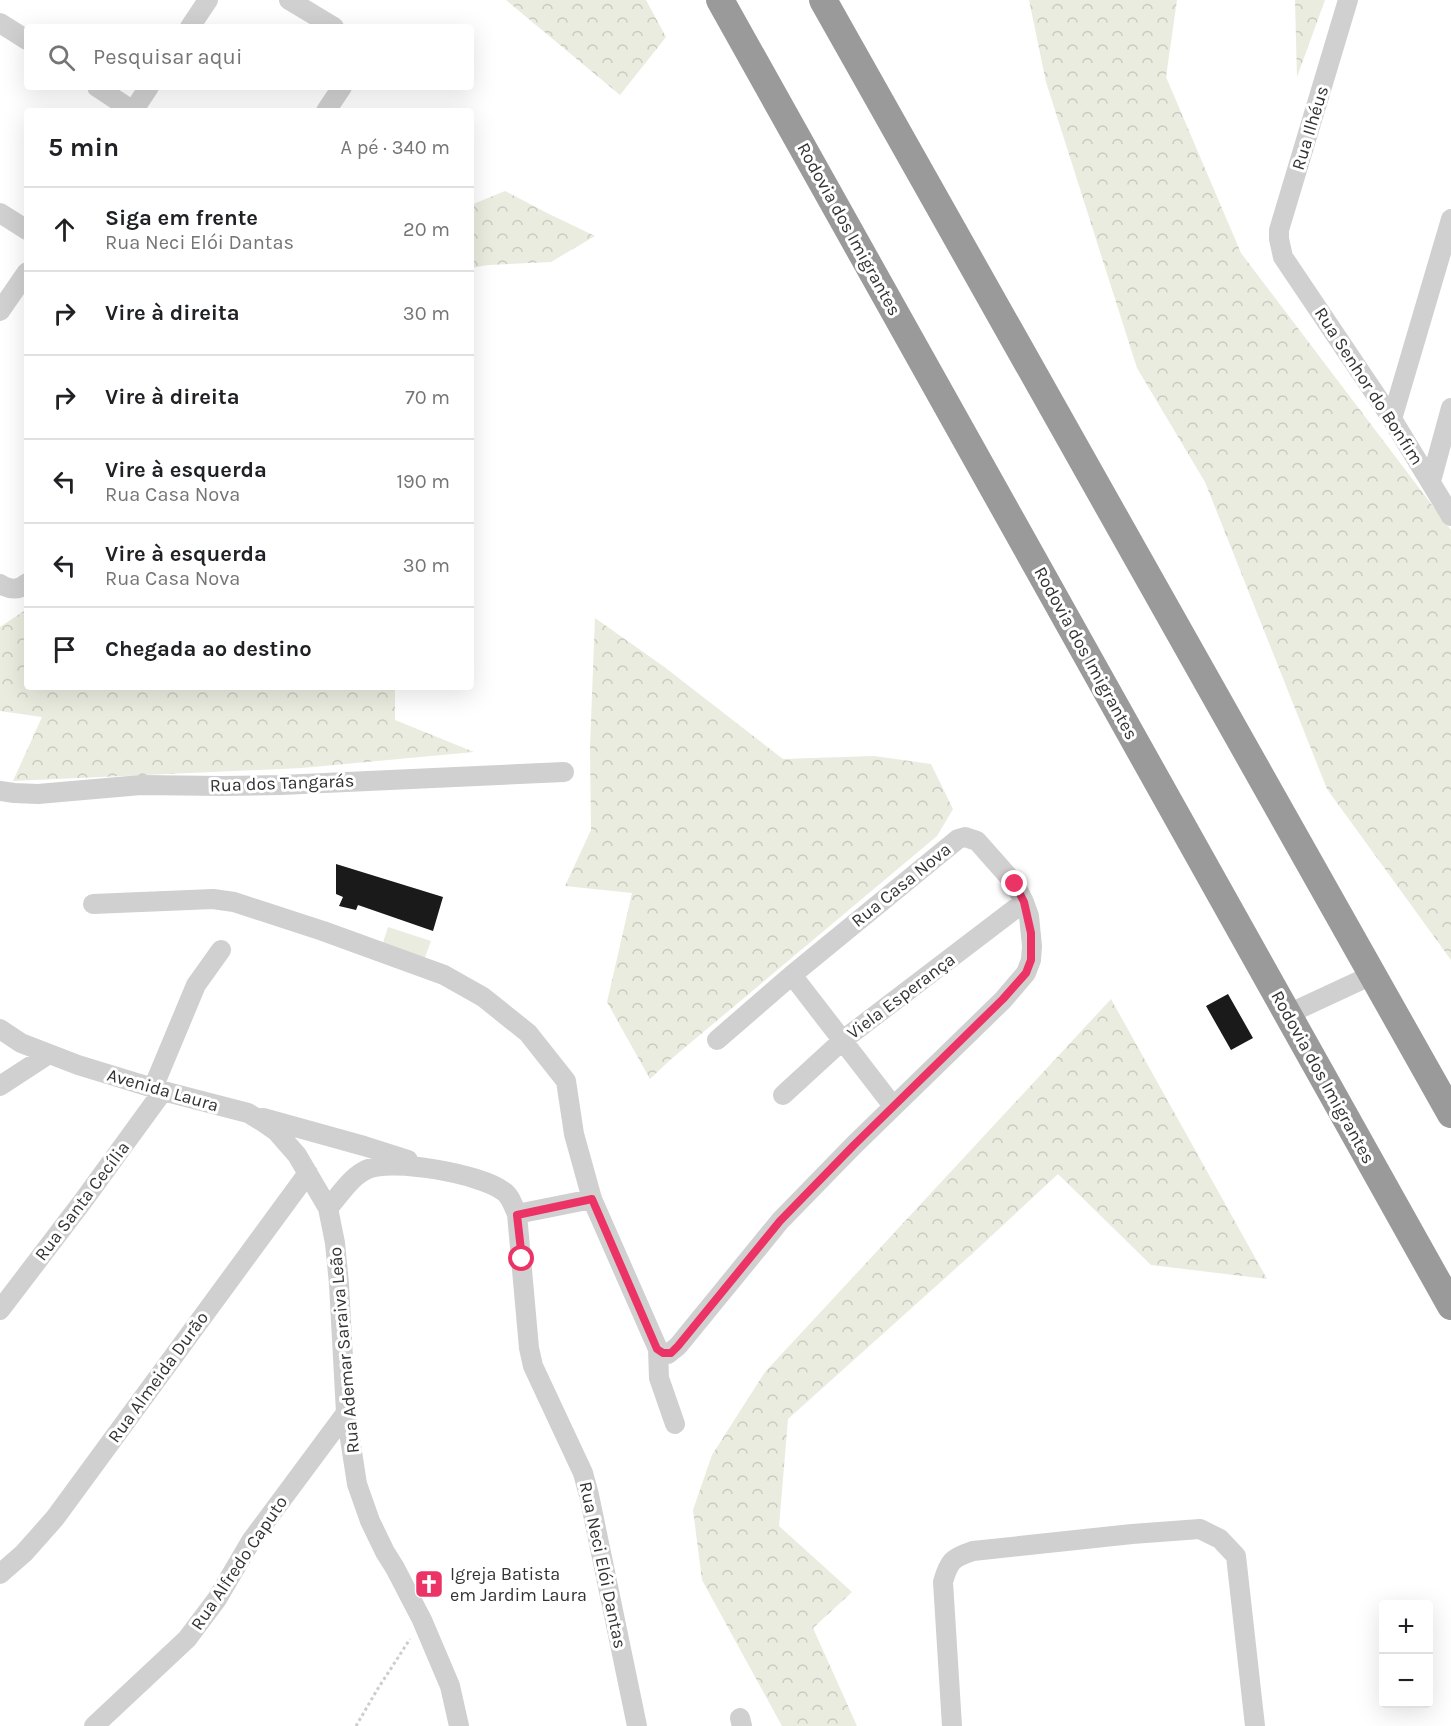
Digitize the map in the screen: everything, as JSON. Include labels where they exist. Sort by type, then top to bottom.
[{"type":"highway","name":"Rodovia dos Imigrantes","points":[[720,0],[1451,1306]]},
{"type":"highway","points":[[823,0],[1451,1114]]},
{"type":"street","points":[[192,24],[208,0]]},
{"type":"street","points":[[289,0],[329,24]]},
{"type":"street","name":"Rua Ilhéus","points":[[1283,258],[1279,230],[1348,0]]},
{"type":"street","points":[[0,23],[24,38]]},
{"type":"street","points":[[102,90],[128,108]]},
{"type":"street","points":[[135,108],[147,90]]},
{"type":"street","points":[[328,108],[340,90]]},
{"type":"street","points":[[0,213],[24,228]]},
{"type":"street","points":[[1392,419],[1451,219]]},
{"type":"street","name":"Rua Senhor do Bonfim","points":[[1283,258],[1392,419],[1451,516]]},
{"type":"street","points":[[0,311],[24,276]]},
{"type":"street","points":[[1431,482],[1451,408]]},
{"type":"street","points":[[4,586],[16,589],[24,585]]},
{"type":"street","name":"Rua dos Tangarás","points":[[0,791],[14,794],[38,794],[141,785],[222,786],[564,772]]},
{"type":"street","name":"Rua Casa Nova","points":[[657,1349],[668,1354],[678,1346],[780,1221],[1003,999],[1026,973],[1031,960],[1032,946],[1029,916],[1024,902],[1015,884],[977,841],[965,837],[958,839],[792,975],[717,1040]]},
{"type":"street","points":[[93,904],[213,899],[234,902],[323,931],[444,975],[483,996],[528,1033],[566,1081],[574,1134],[592,1199],[657,1349],[659,1378],[675,1424]]},
{"type":"street","name":"Viela Esperança","points":[[783,1095],[843,1040],[1024,902]]},
{"type":"street","name":"Rua Santa Cecília","points":[[0,1310],[83,1201],[158,1090],[196,986],[221,950]]},
{"type":"street","points":[[792,975],[893,1106]]},
{"type":"street","points":[[1288,1014],[1372,975]]},
{"type":"street","name":"Avenida Laura","points":[[0,1029],[21,1043],[78,1065],[158,1090],[248,1113],[276,1131],[297,1155],[308,1173]]},
{"type":"street","points":[[0,1086],[49,1054]]},
{"type":"street","points":[[248,1113],[488,1184],[503,1191],[514,1207],[592,1199]]},
{"type":"street","points":[[328,1208],[355,1177],[366,1169],[378,1165],[428,1167]]},
{"type":"street","name":"Rua Ademar Saraiva Leão","points":[[308,1173],[328,1208],[335,1243],[346,1413],[357,1484],[370,1521],[385,1552],[423,1620],[450,1686],[459,1726]]},
{"type":"street","name":"Rua Almeida Durão","points":[[0,1574],[24,1553],[55,1518],[308,1173]]},
{"type":"street","name":"Rua Neci Elói Dantas","points":[[514,1207],[522,1259],[529,1348],[533,1366],[583,1473],[637,1726]]},
{"type":"street","name":"Rua Alfredo Caputo","points":[[94,1726],[188,1638],[217,1599],[251,1541],[346,1413]]},
{"type":"street","points":[[952,1726],[943,1582],[948,1565],[960,1556],[973,1551],[1200,1529],[1220,1539],[1236,1556],[1255,1726]]},
{"type":"path","points":[[356,1726],[423,1620]]},
{"type":"green space","points":[[506,0],[646,0],[666,37],[620,95]]},
{"type":"green space","points":[[1029,0],[1177,0],[1166,77],[1241,253],[1451,530],[1451,960],[1327,789],[1205,482],[1137,368],[1046,82]]},
{"type":"green space","points":[[1295,0],[1325,0],[1297,77]]},
{"type":"green space","points":[[505,191],[595,236],[551,262],[474,267],[474,204]]},
{"type":"green space","points":[[24,611],[24,690],[395,690],[395,720],[474,752],[302,768],[13,781],[42,717],[0,711],[0,627]]},
{"type":"green space","points":[[595,618],[663,666],[783,759],[874,756],[931,764],[953,809],[937,836],[650,1079],[607,1002],[632,893],[565,886],[591,830],[590,747]]},
{"type":"green space","points":[[388,927],[431,941],[424,960],[382,946]]},
{"type":"green space","points":[[1111,999],[1267,1279],[1151,1265],[1058,1174],[788,1419],[779,1526],[852,1592],[813,1628],[857,1726],[782,1726],[702,1580],[693,1510],[712,1455],[765,1372]]},
{"type":"building","points":[[336,864],[443,897],[433,931],[358,905],[356,910],[339,906],[343,897],[336,894]]},
{"type":"building","points":[[1228,994],[1253,1038],[1231,1050],[1206,1006]]},
{"type":"place","name":"Igreja Batista em Jardim Laura","points":[[429,1584]]},
{"type":"route","points":[[522,1259],[517,1215],[592,1199],[657,1349],[663,1353],[671,1353],[780,1221],[1003,999],[1026,973],[1031,960],[1032,946],[1029,916],[1015,884]]}]
